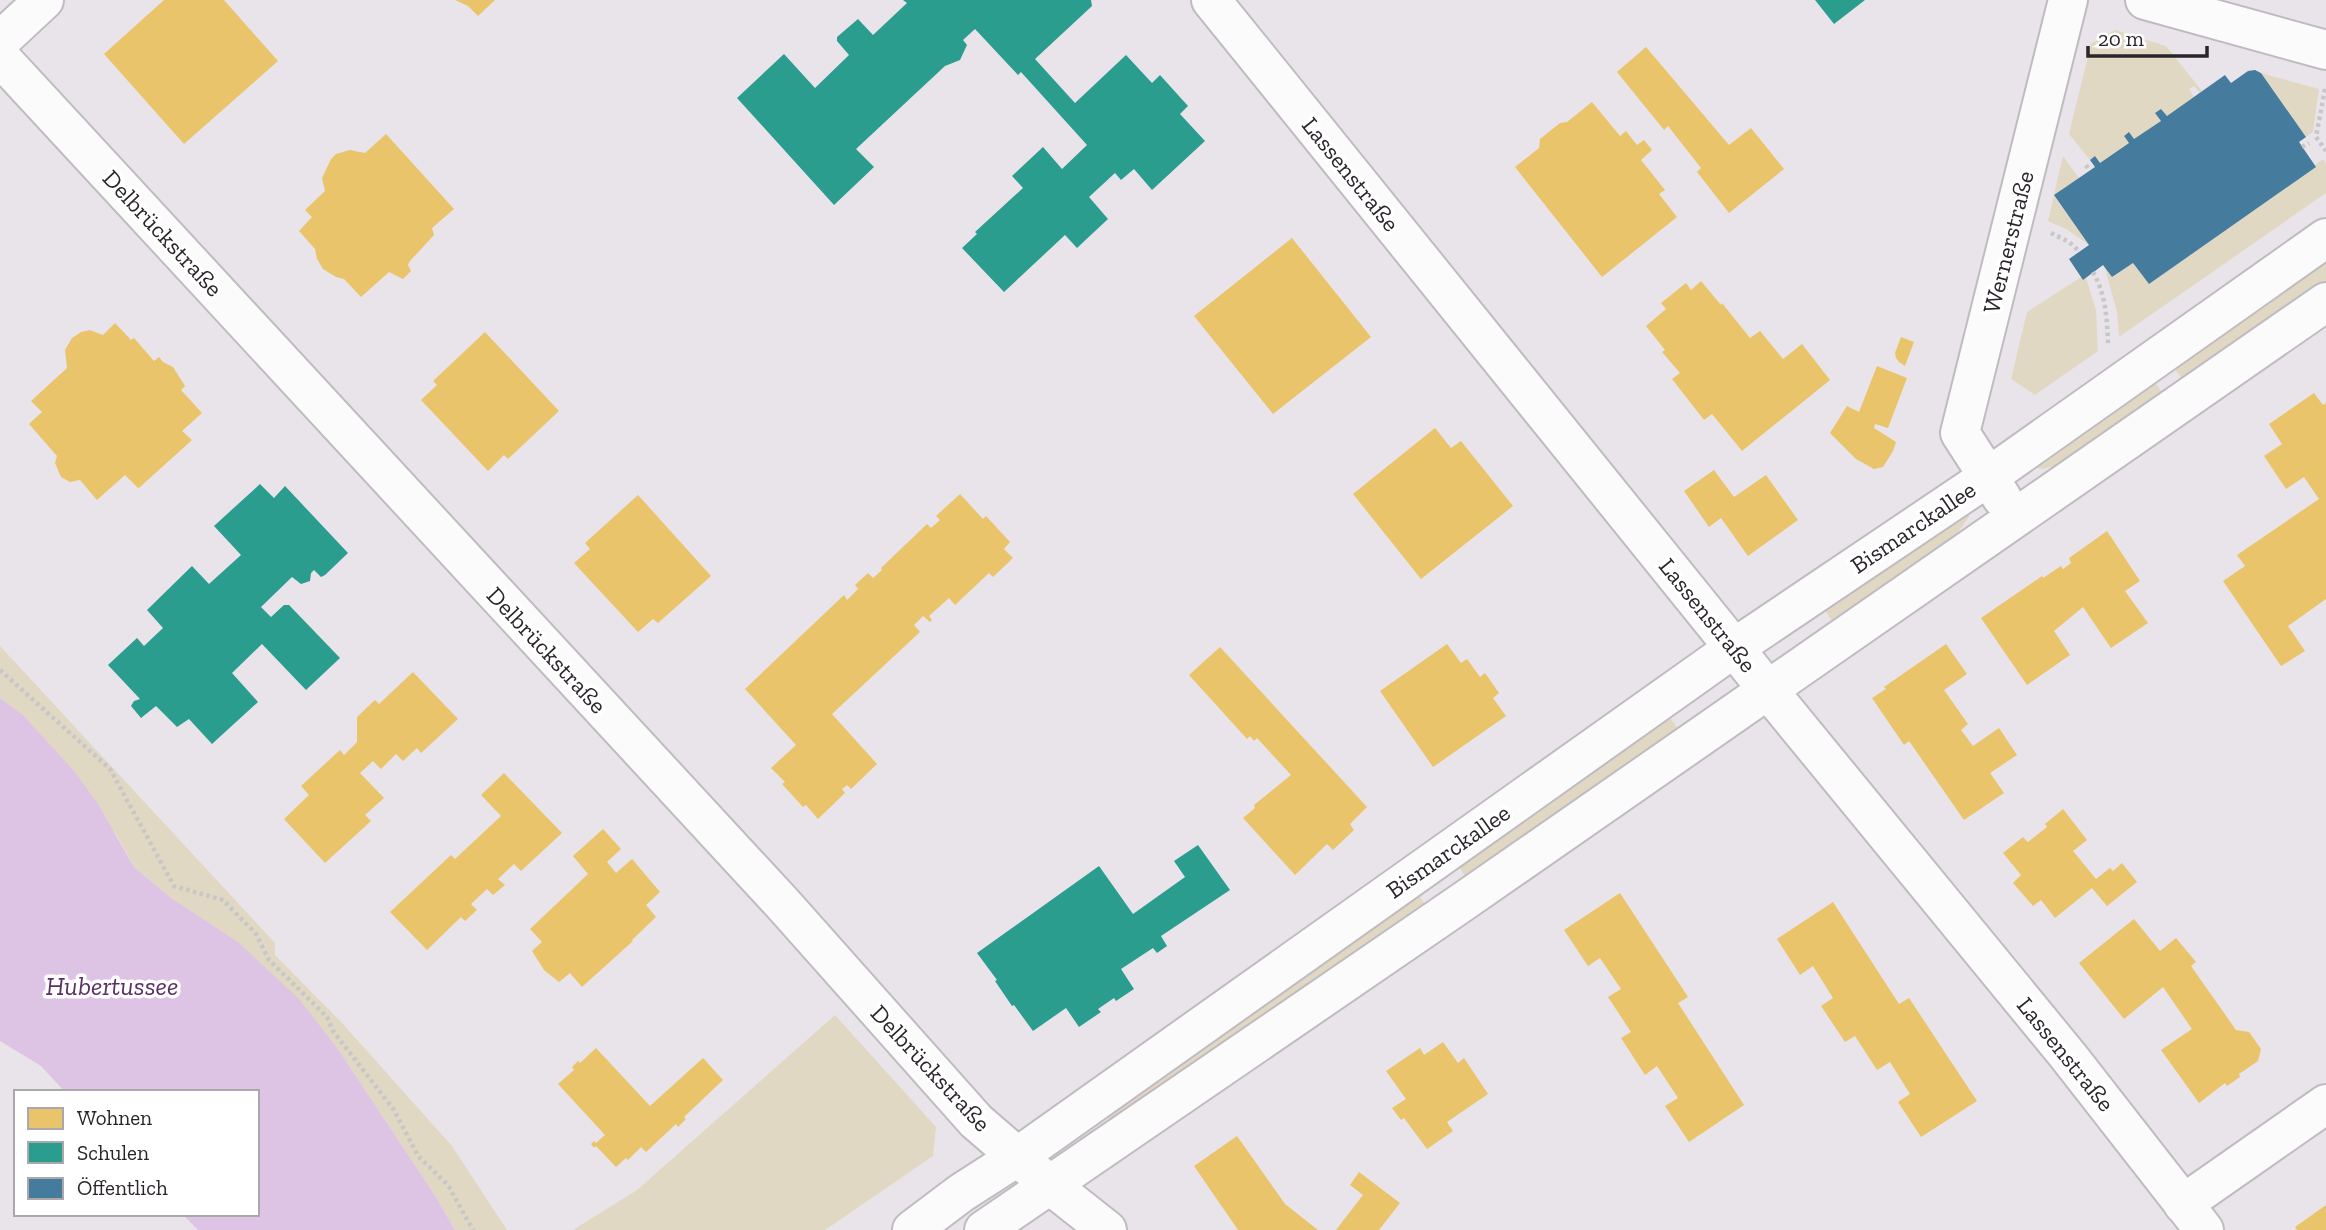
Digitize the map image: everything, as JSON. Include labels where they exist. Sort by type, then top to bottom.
[{"type":"street","points":[[0,41],[44,0]]},
{"type":"street","name":"Lassenstraße","points":[[1211,0],[1768,690],[2070,1057],[2194,1217]]},
{"type":"street","name":"Wernerstraße","points":[[1988,477],[1960,433],[2068,0]]},
{"type":"street","points":[[2145,0],[2326,50]]},
{"type":"street","name":"Delbrückstraße","points":[[0,57],[783,904],[976,1121],[1107,1230]]},
{"type":"street","name":"Bismarckallee","points":[[912,1230],[1734,648],[1988,477],[2326,237]]},
{"type":"street","name":"Bismarckallee","points":[[984,1230],[1464,901],[2326,302]]},
{"type":"street","name":"Bismarckallee","points":[[1988,477],[2015,517]]},
{"type":"street","points":[[1433,861],[1464,901]]},
{"type":"street","points":[[2194,1217],[2326,1104]]},
{"type":"path","points":[[2326,83],[2316,137],[2326,151]]},
{"type":"path","points":[[2302,147],[2309,143]]},
{"type":"path","points":[[2048,232],[2069,242],[2080,252]]},
{"type":"path","points":[[2093,272],[2106,308],[2108,355]]},
{"type":"path","points":[[0,670],[110,769],[174,886],[223,901],[256,934],[269,960],[327,1017],[333,1031],[394,1111],[418,1156],[448,1185],[473,1230]]},
{"type":"shaded area","points":[[2115,30],[2166,46],[2202,91],[2200,93],[2194,86],[2189,89],[2194,97],[2167,116],[2161,109],[2155,113],[2161,121],[2134,139],[2128,132],[2124,136],[2129,143],[2100,163],[2095,156],[2090,160],[2069,134],[2091,44]]},
{"type":"shaded area","points":[[2261,73],[2319,89],[2313,132],[2306,137]]},
{"type":"shaded area","points":[[2063,156],[2079,178],[2054,196],[2089,245],[2068,230],[2048,221]]},
{"type":"shaded area","points":[[2323,159],[2326,163],[2326,193],[2119,337],[2117,312],[2105,268],[2112,277],[2133,263],[2149,284],[2316,167]]},
{"type":"shaded area","points":[[2326,258],[2326,282],[2183,380],[2171,364]]},
{"type":"shaded area","points":[[2081,277],[2083,280],[2086,278],[2096,310],[2098,351],[2035,395],[2011,379],[2027,312]]},
{"type":"shaded area","points":[[2152,378],[2163,394],[2062,464],[2043,469],[2032,467]]},
{"type":"shaded area","points":[[1969,512],[1969,517],[1953,539],[1833,623],[1823,607]]},
{"type":"shaded area","points":[[0,646],[275,943],[275,955],[342,1023],[452,1146],[507,1230],[455,1230],[338,1049],[134,867],[116,834],[22,714],[0,698]]},
{"type":"shaded area","points":[[1668,715],[1680,731],[1467,879],[1456,862]]},
{"type":"shaded area","points":[[1415,891],[1426,905],[1117,1117],[1110,1120],[1107,1118],[1110,1112]]},
{"type":"shaded area","points":[[835,1015],[936,1127],[933,1156],[825,1230],[573,1230],[637,1190]]},
{"type":"water","name":"Hubertussee","points":[[0,698],[22,714],[75,772],[98,804],[134,867],[171,898],[238,942],[299,999],[338,1049],[455,1230],[198,1230],[184,1216],[259,1216],[259,1090],[63,1090],[41,1066],[0,1041]]},
{"type":"building: Wohnen","points":[[164,0],[224,0],[278,61],[184,144],[104,54]]},
{"type":"building: Wohnen","points":[[455,0],[495,0],[478,16],[468,6]]},
{"type":"building: Wohnen","points":[[1646,47],[1729,145],[1751,128],[1784,169],[1729,213],[1697,172],[1701,168],[1668,126],[1664,130],[1617,72]]},
{"type":"building: Wohnen","points":[[1592,102],[1620,136],[1626,131],[1637,145],[1644,140],[1652,150],[1641,160],[1665,190],[1659,194],[1677,217],[1602,277],[1515,167],[1539,148],[1540,139]]},
{"type":"building: Wohnen","points":[[386,134],[454,209],[432,228],[434,235],[410,261],[408,265],[411,271],[403,279],[389,272],[361,297],[344,279],[323,269],[315,249],[299,231],[312,217],[305,210],[325,191],[322,178],[331,159],[336,154],[350,150],[365,153]]},
{"type":"building: Wohnen","points":[[1292,238],[1371,337],[1273,414],[1194,316]]},
{"type":"building: Wohnen","points":[[1701,281],[1750,338],[1760,331],[1783,359],[1802,344],[1830,380],[1742,451],[1712,414],[1704,420],[1672,379],[1680,373],[1662,352],[1665,350],[1646,326],[1666,309],[1661,303],[1686,283],[1691,290]]},
{"type":"building: Wohnen","points":[[115,323],[131,340],[134,338],[154,361],[159,357],[173,367],[185,386],[181,390],[202,413],[182,431],[192,440],[140,487],[125,475],[97,500],[80,480],[70,482],[61,477],[55,463],[57,456],[29,424],[42,412],[31,401],[67,368],[65,350],[72,338],[90,330],[103,335]]},
{"type":"building: Wohnen","points":[[485,332],[559,411],[508,459],[504,455],[488,471],[421,400],[437,385],[433,381]]},
{"type":"building: Wohnen","points":[[1901,337],[1914,342],[1905,366],[1899,362],[1895,353]]},
{"type":"building: Wohnen","points":[[1877,366],[1907,378],[1888,428],[1875,424],[1874,428],[1896,442],[1883,467],[1874,469],[1856,459],[1830,433],[1847,406],[1859,412]]},
{"type":"building: Wohnen","points":[[2314,393],[2323,405],[2326,403],[2326,599],[2288,626],[2305,651],[2281,666],[2223,581],[2245,566],[2237,555],[2319,499],[2304,477],[2286,489],[2264,456],[2282,444],[2269,424]]},
{"type":"building: Wohnen","points":[[1435,428],[1451,448],[1461,441],[1513,506],[1421,579],[1353,494]]},
{"type":"building: Wohnen","points":[[1714,470],[1734,497],[1766,475],[1798,520],[1748,556],[1721,518],[1709,527],[1684,491]]},
{"type":"building: Wohnen","points":[[960,494],[983,519],[986,516],[1010,542],[1004,549],[1013,558],[993,577],[989,573],[955,605],[949,598],[929,616],[932,620],[930,622],[923,616],[914,625],[920,632],[832,714],[877,764],[851,789],[847,785],[842,789],[845,793],[818,819],[806,805],[803,807],[771,768],[796,745],[745,689],[844,595],[847,600],[858,589],[855,585],[868,573],[873,578],[927,524],[931,528],[940,520],[936,516]]},
{"type":"building: Wohnen","points":[[638,495],[711,576],[658,623],[653,619],[638,632],[574,563],[590,549],[585,543]]},
{"type":"building: Wohnen","points":[[2107,531],[2140,581],[2125,591],[2148,623],[2111,648],[2083,607],[2054,631],[2070,655],[2027,685],[1981,618],[2042,576],[2043,578],[2061,566],[2063,569],[2071,563],[2069,558]]},
{"type":"building: Wohnen","points":[[1447,644],[1461,663],[1467,659],[1480,677],[1485,673],[1499,693],[1493,698],[1506,716],[1433,767],[1380,691]]},
{"type":"building: Wohnen","points":[[1946,644],[1967,674],[1944,690],[1968,724],[1961,730],[1973,746],[1999,728],[2017,755],[1990,773],[2004,793],[1964,820],[1909,741],[1904,745],[1872,698]]},
{"type":"building: Wohnen","points":[[1220,647],[1367,807],[1350,824],[1354,830],[1333,850],[1327,844],[1295,875],[1243,818],[1255,808],[1254,805],[1291,775],[1257,738],[1254,741],[1250,736],[1247,739],[1189,675]]},
{"type":"building: Wohnen","points":[[413,672],[458,719],[421,753],[417,748],[403,761],[396,754],[381,769],[373,761],[360,773],[384,798],[365,815],[371,821],[325,863],[284,819],[309,795],[301,786],[340,750],[344,755],[357,742],[357,717],[375,700],[379,704]]},
{"type":"building: Wohnen","points":[[504,773],[562,833],[521,871],[514,864],[498,879],[505,885],[493,895],[487,889],[471,904],[477,910],[465,921],[461,917],[427,950],[390,912],[451,855],[455,859],[501,816],[481,795]]},
{"type":"building: Wohnen","points":[[2063,809],[2087,840],[2073,851],[2096,879],[2122,863],[2137,882],[2107,906],[2092,888],[2055,918],[2041,900],[2033,906],[2013,883],[2021,875],[2003,853],[2023,837],[2028,842],[2047,827],[2045,824]]},
{"type":"building: Wohnen","points":[[603,829],[621,849],[607,862],[616,873],[632,859],[660,892],[646,905],[656,917],[582,987],[570,973],[559,982],[544,970],[532,951],[542,942],[530,929],[588,874],[573,856]]},
{"type":"building: Wohnen","points":[[1620,893],[1688,997],[1678,1003],[1744,1105],[1689,1142],[1665,1106],[1678,1098],[1657,1066],[1645,1075],[1621,1038],[1631,1032],[1608,997],[1621,989],[1600,958],[1588,966],[1564,930]]},
{"type":"building: Wohnen","points":[[1833,902],[1899,1004],[1909,998],[1977,1101],[1921,1137],[1898,1102],[1910,1094],[1890,1062],[1877,1070],[1855,1036],[1845,1042],[1821,1006],[1833,998],[1813,966],[1800,975],[1777,939]]},
{"type":"building: Wohnen","points":[[2134,919],[2160,951],[2176,938],[2196,962],[2191,966],[2236,1030],[2249,1032],[2261,1049],[2258,1061],[2239,1074],[2240,1077],[2227,1086],[2225,1083],[2199,1103],[2161,1050],[2192,1029],[2163,987],[2124,1019],[2079,963]]},
{"type":"building: Wohnen","points":[[1443,1042],[1458,1063],[1464,1058],[1488,1094],[1447,1122],[1453,1131],[1427,1149],[1404,1118],[1401,1120],[1392,1108],[1406,1099],[1386,1071],[1420,1048],[1424,1055]]},
{"type":"building: Wohnen","points":[[596,1048],[650,1106],[703,1058],[723,1080],[684,1117],[686,1119],[678,1127],[676,1124],[646,1152],[641,1147],[616,1167],[591,1144],[605,1135],[558,1084],[574,1070],[572,1067],[578,1061],[580,1063]]},
{"type":"building: Wohnen","points":[[1237,1136],[1285,1204],[1318,1230],[1238,1230],[1194,1166]]},
{"type":"building: Wohnen","points":[[1359,1172],[1400,1203],[1379,1230],[1336,1230],[1363,1195],[1350,1185]]},
{"type":"building: Wohnen","points":[[2326,1205],[2326,1230],[2297,1230],[2295,1227]]},
{"type":"building: Schulen","points":[[903,0],[1091,0],[1092,6],[1035,59],[1075,103],[1126,55],[1152,83],[1160,75],[1188,106],[1180,114],[1205,141],[1152,190],[1134,169],[1121,180],[1115,173],[1089,197],[1108,219],[1077,248],[1065,235],[1004,292],[962,248],[977,234],[975,232],[1023,188],[1012,176],[1043,147],[1062,169],[1087,145],[1021,72],[1018,75],[975,29],[963,40],[967,45],[960,60],[945,66],[856,149],[874,167],[834,205],[737,98],[784,54],[815,88],[849,55],[837,41],[837,37],[858,19],[873,35],[907,3]]},
{"type":"building: Schulen","points":[[1815,0],[1865,0],[1834,24]]},
{"type":"building: Schulen","points":[[260,484],[274,498],[285,486],[348,553],[321,577],[314,570],[310,581],[301,584],[292,577],[261,607],[271,617],[284,605],[289,605],[340,658],[306,690],[262,644],[232,673],[258,702],[212,744],[189,719],[177,727],[156,706],[141,718],[131,706],[134,701],[140,699],[108,665],[137,638],[144,646],[163,628],[147,610],[192,566],[209,584],[241,555],[214,526]]},
{"type":"building: Schulen","points":[[1198,845],[1230,890],[1161,936],[1167,946],[1157,953],[1153,948],[1121,969],[1134,989],[1098,1009],[1101,1012],[1079,1027],[1066,1008],[1033,1031],[1014,1005],[1012,1006],[977,953],[1099,866],[1133,914],[1185,877],[1174,861]]},
{"type":"building: Öffentlich","points":[[2248,71],[2261,73],[2306,137],[2299,142],[2316,167],[2149,284],[2133,263],[2112,277],[2103,265],[2083,280],[2069,259],[2089,245],[2054,195],[2095,167],[2090,160],[2095,156],[2100,163],[2129,143],[2124,136],[2129,132],[2134,139],[2161,121],[2155,113],[2161,109],[2167,116],[2225,75],[2231,83]]}]
